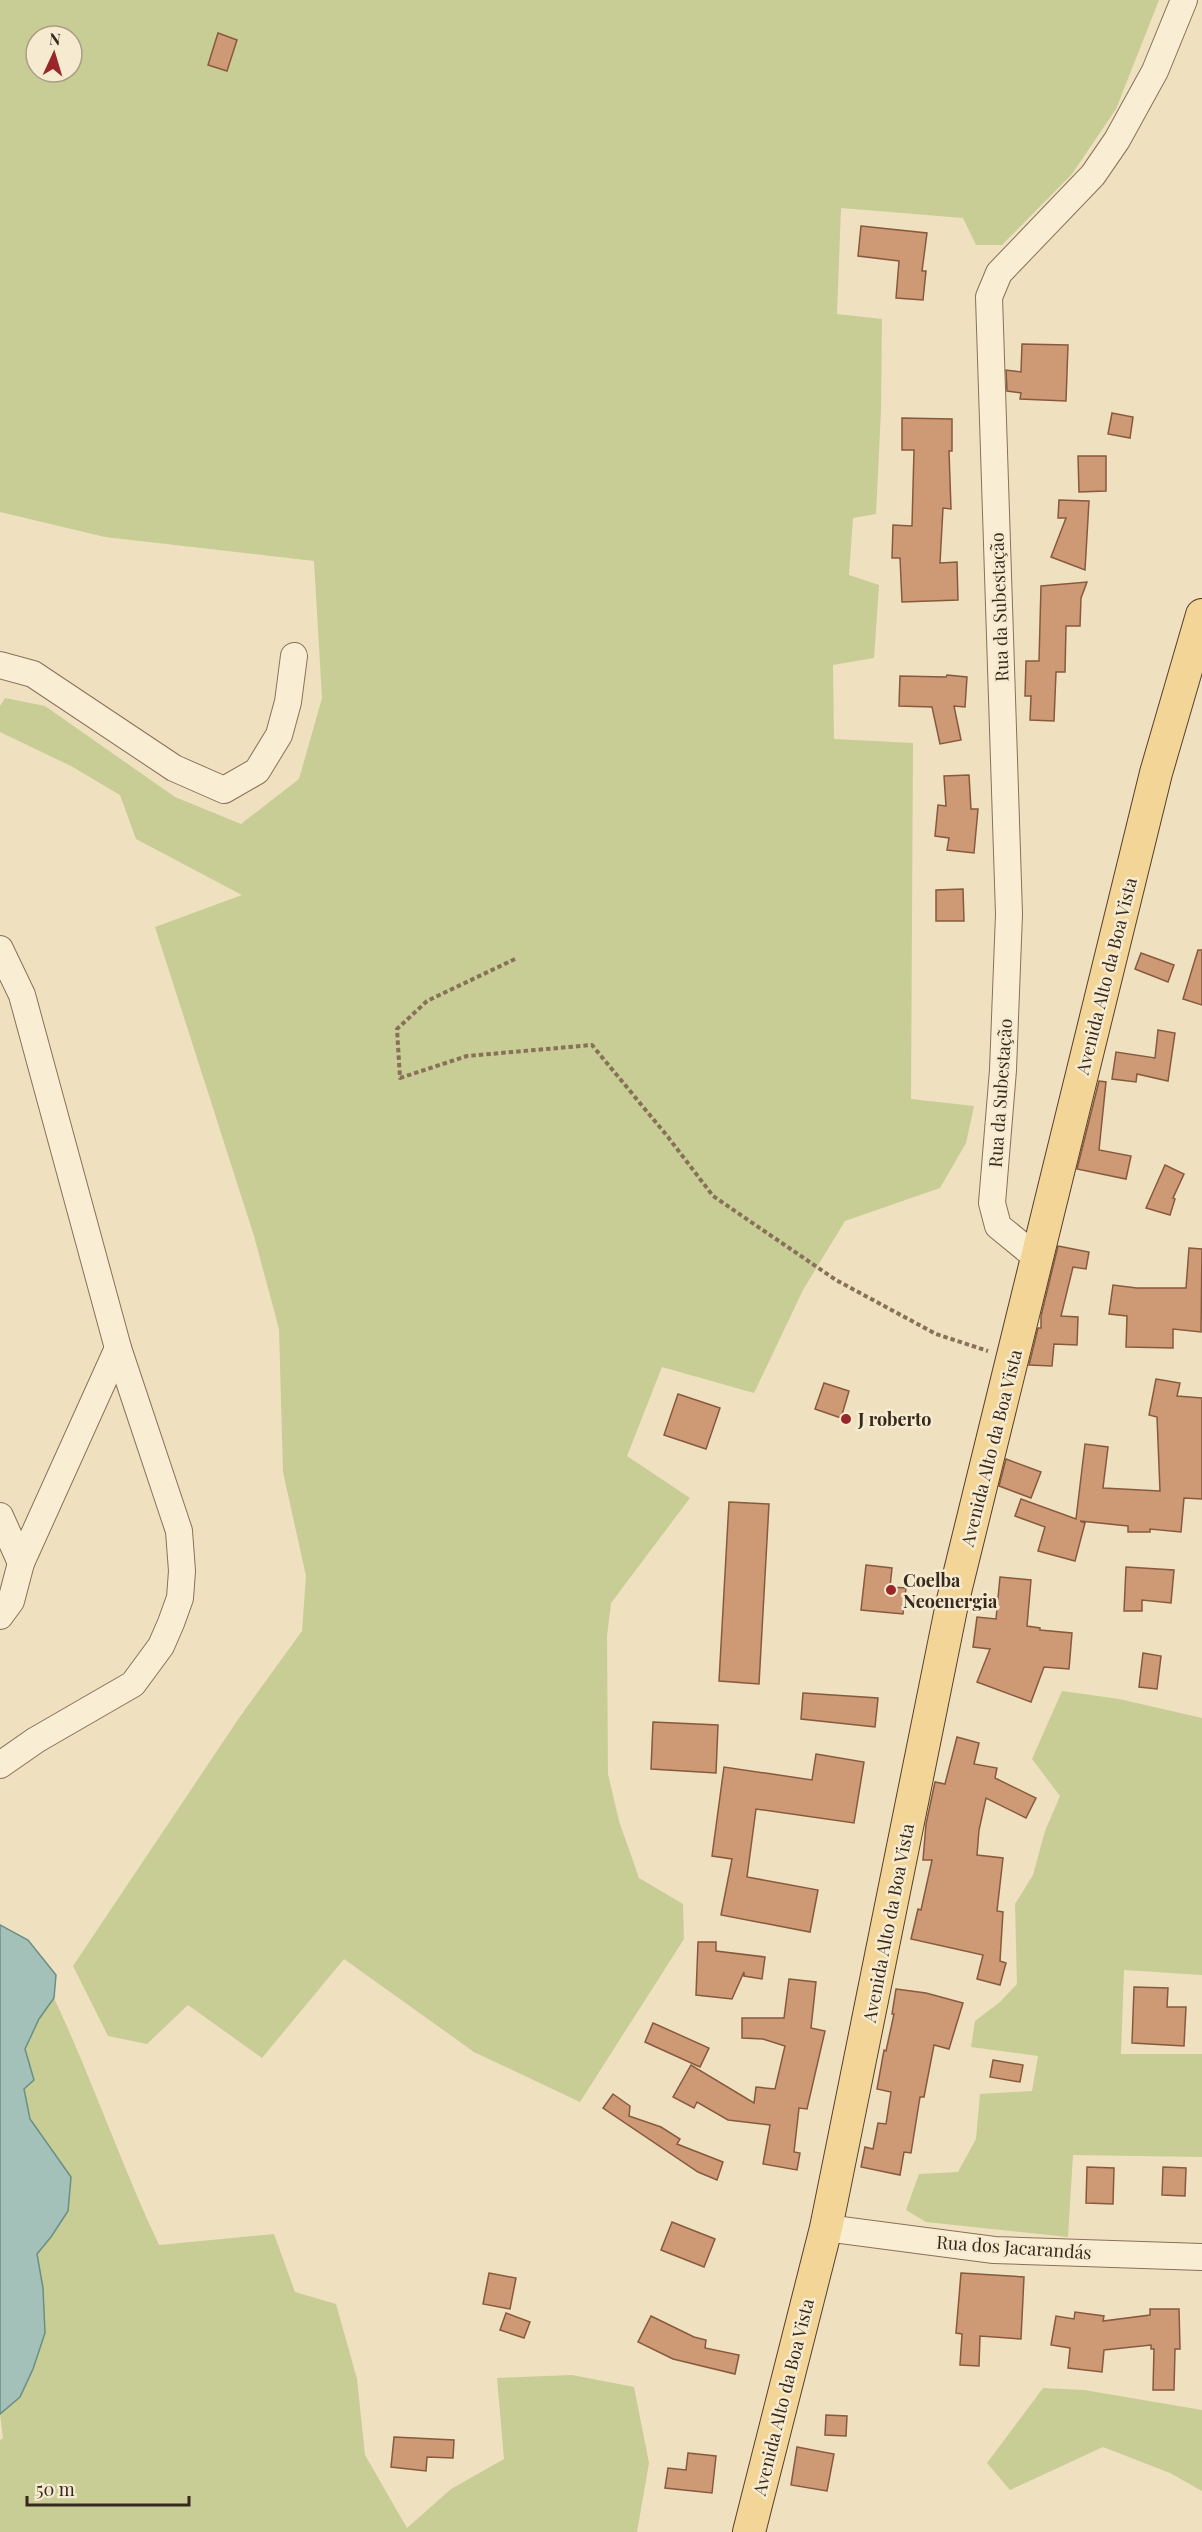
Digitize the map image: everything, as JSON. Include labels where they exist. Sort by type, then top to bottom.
[{"type":"main road","name":"Avenida Alto da Boa Vista","points":[[749,2532],[826,2228],[952,1604],[1156,773],[1202,615]]},
{"type":"street","name":"Rua da Subestação","points":[[1036,1257],[998,1226],[992,1203],[1004,1058],[1010,914],[989,297],[999,273],[1093,176],[1117,140],[1155,71],[1184,0]]},
{"type":"street","points":[[0,665],[33,674],[174,768],[224,790],[257,771],[279,735],[288,702],[294,656]]},
{"type":"street","points":[[0,949],[22,994],[118,1348],[179,1532],[182,1571],[180,1598],[161,1646],[134,1684],[36,1740],[0,1765]]},
{"type":"street","points":[[0,1616],[11,1601],[21,1563],[118,1348]]},
{"type":"street","points":[[0,1516],[21,1563]]},
{"type":"street","name":"Rua dos Jacarandás","points":[[826,2228],[994,2250],[1202,2257]]},
{"type":"path","points":[[515,959],[427,1001],[397,1029],[400,1078],[466,1056],[592,1045],[713,1196],[836,1280],[936,1334],[1013,1359]]},
{"type":"green space","points":[[0,0],[1159,0],[1116,109],[1072,174],[1002,245],[976,245],[963,218],[841,208],[837,314],[882,319],[881,411],[876,514],[853,518],[849,575],[879,585],[874,658],[833,665],[834,739],[913,743],[911,1099],[974,1106],[966,1143],[940,1188],[845,1221],[803,1290],[754,1393],[662,1367],[627,1456],[690,1498],[611,1603],[607,1636],[608,1774],[619,1821],[639,1878],[683,1904],[684,1939],[580,2102],[474,2052],[344,1959],[262,2058],[188,2005],[147,2044],[108,2036],[73,1966],[239,1718],[302,1631],[306,1576],[283,1472],[279,1329],[254,1236],[155,927],[242,895],[136,839],[120,795],[71,766],[0,732],[0,706],[5,698],[45,706],[175,797],[241,824],[299,779],[322,698],[314,561],[105,537],[0,512]]},
{"type":"green space","points":[[1062,1691],[1119,1699],[1202,1718],[1202,1975],[1124,1970],[1121,2054],[1202,2054],[1202,2157],[1073,2155],[1068,2237],[926,2222],[906,2210],[919,2174],[958,2172],[976,2139],[980,2094],[1032,2091],[1038,2056],[971,2047],[975,2021],[1000,2002],[1017,1984],[1015,1904],[1033,1875],[1045,1831],[1060,1796],[1032,1759]]},
{"type":"green space","points":[[54,1998],[159,2245],[274,2234],[295,2292],[336,2304],[357,2379],[365,2455],[407,2528],[451,2489],[504,2459],[497,2378],[572,2375],[634,2387],[649,2463],[637,2532],[0,2532],[0,2440],[3,2438],[0,2414],[20,2397],[45,2333],[43,2288],[37,2254],[68,2211],[71,2177],[30,2119],[24,2089],[34,2079],[25,2049],[39,2019]]},
{"type":"green space","points":[[1043,2388],[1084,2390],[1202,2410],[1202,2491],[1170,2473],[1103,2447],[1010,2490],[987,2463]]},
{"type":"water","points":[[0,1925],[28,1940],[56,1975],[54,1998],[39,2019],[25,2049],[34,2080],[24,2089],[30,2119],[71,2177],[68,2211],[37,2254],[43,2288],[45,2333],[33,2369],[20,2397],[0,2414]]},
{"type":"building","points":[[218,33],[237,40],[227,71],[208,65]]},
{"type":"building","points":[[861,226],[927,233],[922,271],[926,271],[923,300],[896,298],[899,261],[858,256]]},
{"type":"building","points":[[1022,344],[1068,345],[1066,401],[1020,399],[1021,393],[1007,391],[1006,370],[1021,372]]},
{"type":"building","points":[[1112,413],[1133,417],[1130,438],[1108,434]]},
{"type":"building","points":[[902,418],[952,419],[952,451],[949,451],[951,509],[943,508],[940,563],[957,562],[958,600],[902,602],[900,558],[892,558],[893,525],[912,526],[914,450],[902,450]]},
{"type":"building","points":[[1078,456],[1106,456],[1106,491],[1079,492]]},
{"type":"building","points":[[1059,500],[1089,501],[1085,570],[1051,557],[1066,518],[1058,518]]},
{"type":"building","points":[[1087,582],[1081,598],[1080,626],[1066,626],[1065,672],[1056,672],[1054,721],[1030,720],[1031,696],[1025,696],[1026,661],[1039,661],[1041,586]]},
{"type":"building","points":[[947,675],[967,677],[965,707],[954,706],[961,740],[940,744],[932,707],[899,706],[900,676],[946,677]]},
{"type":"building","points":[[969,775],[971,809],[978,809],[974,853],[947,850],[949,838],[935,836],[938,805],[946,806],[944,776]]},
{"type":"building","points":[[963,889],[964,921],[936,921],[936,890]]},
{"type":"building","points":[[1198,950],[1202,950],[1202,1005],[1183,999]]},
{"type":"building","points":[[1141,953],[1174,965],[1168,982],[1135,969]]},
{"type":"building","points":[[1158,1030],[1175,1033],[1168,1081],[1137,1074],[1136,1082],[1112,1079],[1116,1052],[1155,1058]]},
{"type":"building","points":[[1099,1081],[1106,1082],[1099,1150],[1131,1156],[1126,1179],[1077,1169]]},
{"type":"building","points":[[1165,1165],[1184,1174],[1173,1198],[1175,1199],[1170,1215],[1146,1208]]},
{"type":"building","points":[[1058,1246],[1089,1252],[1086,1269],[1073,1267],[1061,1316],[1078,1317],[1077,1345],[1054,1344],[1052,1366],[1029,1365],[1038,1328],[1041,1328],[1041,1316]]},
{"type":"building","points":[[1189,1248],[1202,1249],[1201,1332],[1173,1329],[1173,1348],[1126,1347],[1127,1316],[1109,1314],[1113,1285],[1137,1288],[1186,1288]]},
{"type":"building","points":[[1156,1379],[1180,1383],[1177,1396],[1202,1398],[1202,1499],[1184,1498],[1181,1532],[1150,1529],[1150,1532],[1128,1532],[1128,1526],[1080,1521],[1085,1523],[1075,1561],[1038,1551],[1045,1527],[1015,1516],[1021,1499],[1076,1519],[1085,1444],[1108,1447],[1103,1488],[1160,1491],[1157,1417],[1149,1415]]},
{"type":"building","points":[[824,1383],[849,1391],[841,1418],[815,1409]]},
{"type":"building","points":[[678,1394],[720,1408],[706,1449],[664,1435]]},
{"type":"building","points":[[1006,1459],[1041,1472],[1031,1498],[999,1486]]},
{"type":"building","points":[[729,1502],[769,1504],[759,1684],[719,1681]]},
{"type":"building","points":[[866,1565],[892,1568],[890,1587],[906,1588],[903,1614],[861,1610]]},
{"type":"building","points":[[1126,1567],[1174,1570],[1171,1603],[1142,1600],[1142,1611],[1124,1611]]},
{"type":"building","points":[[1000,1577],[1031,1580],[1027,1626],[1040,1628],[1040,1630],[1072,1633],[1069,1669],[1044,1667],[1031,1702],[977,1682],[990,1649],[973,1647],[977,1617],[996,1619]]},
{"type":"building","points":[[1143,1653],[1161,1656],[1157,1689],[1139,1687]]},
{"type":"building","points":[[803,1693],[878,1698],[875,1727],[801,1719]]},
{"type":"building","points":[[653,1722],[718,1725],[716,1773],[651,1769]]},
{"type":"building","points":[[957,1737],[979,1743],[974,1764],[997,1768],[995,1778],[1036,1798],[1026,1818],[986,1798],[979,1830],[977,1855],[1003,1858],[997,1911],[1003,1912],[1000,1961],[1006,1963],[1000,1985],[977,1979],[983,1955],[911,1939],[918,1909],[921,1910],[932,1860],[923,1860],[926,1824],[935,1782],[945,1784]]},
{"type":"building","points":[[816,1754],[864,1762],[854,1823],[756,1809],[747,1877],[818,1890],[810,1932],[721,1915],[732,1859],[712,1856],[724,1767],[812,1780]]},
{"type":"building","points":[[698,1942],[716,1942],[716,1951],[765,1957],[762,1979],[744,1976],[744,1972],[732,1999],[696,1995]]},
{"type":"building","points":[[789,1979],[816,1982],[811,2028],[825,2031],[807,2109],[799,2108],[794,2152],[800,2153],[797,2170],[763,2164],[770,2125],[728,2120],[697,2102],[694,2108],[673,2097],[691,2065],[754,2103],[756,2087],[775,2089],[785,2046],[763,2039],[742,2038],[742,2018],[784,2018]]},
{"type":"building","points":[[1134,1987],[1168,1988],[1167,2007],[1186,2007],[1184,2046],[1132,2043]]},
{"type":"building","points":[[896,1989],[926,1993],[963,2003],[949,2049],[934,2045],[924,2097],[920,2097],[911,2153],[904,2152],[900,2175],[861,2167],[865,2147],[873,2149],[878,2123],[886,2124],[891,2092],[877,2089],[894,2014],[892,2014]]},
{"type":"building","points":[[653,2023],[709,2048],[700,2067],[645,2042]]},
{"type":"building","points":[[993,2060],[1023,2065],[1020,2082],[990,2077]]},
{"type":"building","points":[[613,2094],[630,2106],[629,2116],[661,2127],[680,2139],[677,2144],[723,2162],[717,2180],[698,2172],[603,2108]]},
{"type":"building","points":[[1087,2167],[1114,2168],[1113,2204],[1086,2203]]},
{"type":"building","points":[[1163,2167],[1186,2168],[1185,2196],[1162,2195]]},
{"type":"building","points":[[672,2222],[715,2239],[704,2267],[661,2250]]},
{"type":"building","points":[[489,2273],[516,2278],[510,2309],[483,2304]]},
{"type":"building","points":[[961,2273],[1024,2277],[1021,2339],[980,2336],[979,2366],[960,2365],[962,2334],[956,2333]]},
{"type":"building","points":[[1150,2309],[1179,2309],[1180,2349],[1175,2349],[1174,2390],[1153,2390],[1154,2349],[1151,2349],[1151,2345],[1104,2350],[1102,2372],[1068,2368],[1070,2348],[1051,2345],[1056,2316],[1074,2319],[1075,2312],[1104,2316],[1103,2321],[1150,2315]]},
{"type":"building","points":[[506,2313],[530,2322],[524,2338],[500,2330]]},
{"type":"building","points":[[651,2316],[694,2337],[706,2340],[705,2348],[739,2355],[735,2374],[673,2359],[638,2342]]},
{"type":"building","points":[[826,2415],[847,2416],[846,2436],[825,2435]]},
{"type":"building","points":[[394,2437],[454,2440],[453,2458],[427,2457],[426,2471],[391,2467]]},
{"type":"building","points":[[797,2447],[834,2454],[827,2491],[791,2485]]},
{"type":"building","points":[[688,2453],[716,2456],[712,2493],[665,2488],[668,2468],[686,2470]]},
{"type":"place","name":"J roberto","points":[[846,1419]]},
{"type":"place","name":"Coelba Neoenergia","points":[[891,1590]]}]
